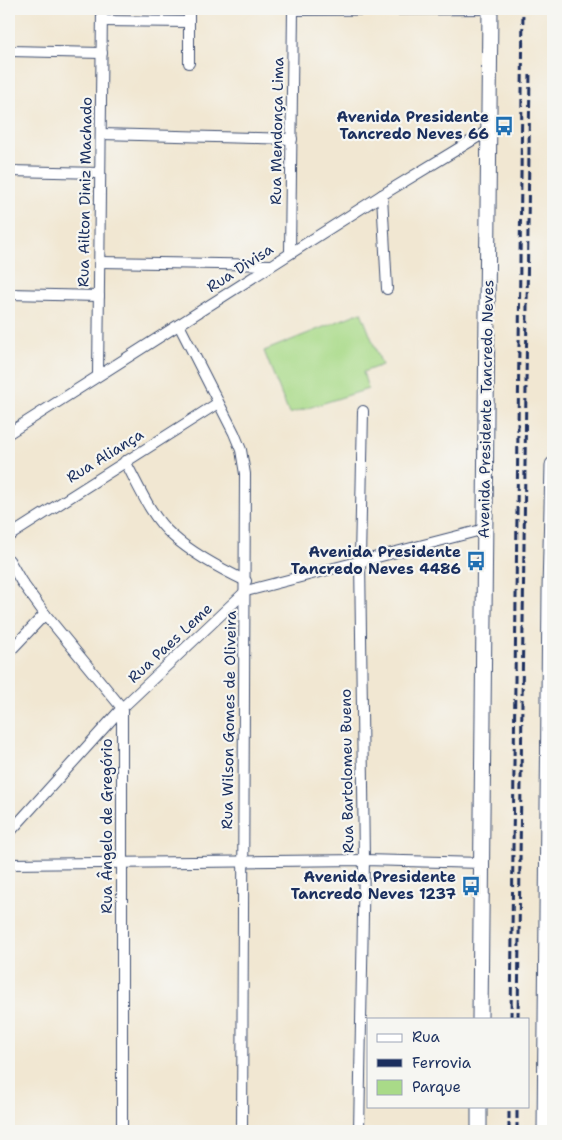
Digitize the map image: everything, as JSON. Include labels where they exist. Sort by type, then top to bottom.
[{"type":"main road","name":"Avenida Presidente Tancredo Neves","points":[[480,1018],[490,9]]},
{"type":"main road","points":[[545,1131],[553,465]]},
{"type":"main road","points":[[479,1131],[480,1108]]},
{"type":"street","name":"Rua Ailton Diniz Machado","points":[[98,375],[102,9]]},
{"type":"street","points":[[189,9],[190,63]]},
{"type":"street","points":[[294,9],[490,9]]},
{"type":"street","name":"Rua Mendonça Lima","points":[[290,253],[294,9]]},
{"type":"street","points":[[102,21],[189,22]]},
{"type":"street","points":[[9,51],[102,52]]},
{"type":"street","name":"Rua Divisa","points":[[9,433],[290,253],[489,130]]},
{"type":"street","points":[[101,134],[292,139]]},
{"type":"street","points":[[9,171],[100,173]]},
{"type":"street","points":[[382,195],[387,289]]},
{"type":"street","points":[[100,262],[271,265]]},
{"type":"street","points":[[9,294],[99,296]]},
{"type":"street","name":"Rua Wilson Gomes de Oliveira","points":[[179,325],[242,450],[245,474],[246,586],[242,860],[242,1131]]},
{"type":"street","name":"Rua Aliança","points":[[9,536],[218,403]]},
{"type":"street","name":"Rua Bartolomeu Bueno","points":[[359,1131],[364,860],[360,560],[363,411]]},
{"type":"street","points":[[125,461],[151,510],[173,536],[246,586]]},
{"type":"street","name":"Rua Paes Leme","points":[[9,833],[122,708],[246,586],[485,529]]},
{"type":"street","points":[[9,560],[44,614],[122,708]]},
{"type":"street","points":[[9,652],[44,614]]},
{"type":"street","name":"Rua Ângelo de Gregório","points":[[122,708],[122,1131]]},
{"type":"street","points":[[9,864],[364,860],[482,864]]},
{"type":"green space","points":[[361,312],[382,365],[363,372],[368,389],[289,414],[264,351]]},
{"type":"railway","points":[[511,1018],[523,9]]},
{"type":"railway","points":[[518,1018],[530,71]]},
{"type":"railway","points":[[509,1108],[509,1131]]},
{"type":"railway","points":[[517,1108],[517,1131]]},
{"type":"place","name":"Avenida Presidente Tancredo Neves 66","points":[[504,126]]},
{"type":"place","name":"Avenida Presidente Tancredo Neves 4486","points":[[476,561]]},
{"type":"place","name":"Avenida Presidente Tancredo Neves 1237","points":[[471,886]]}]
